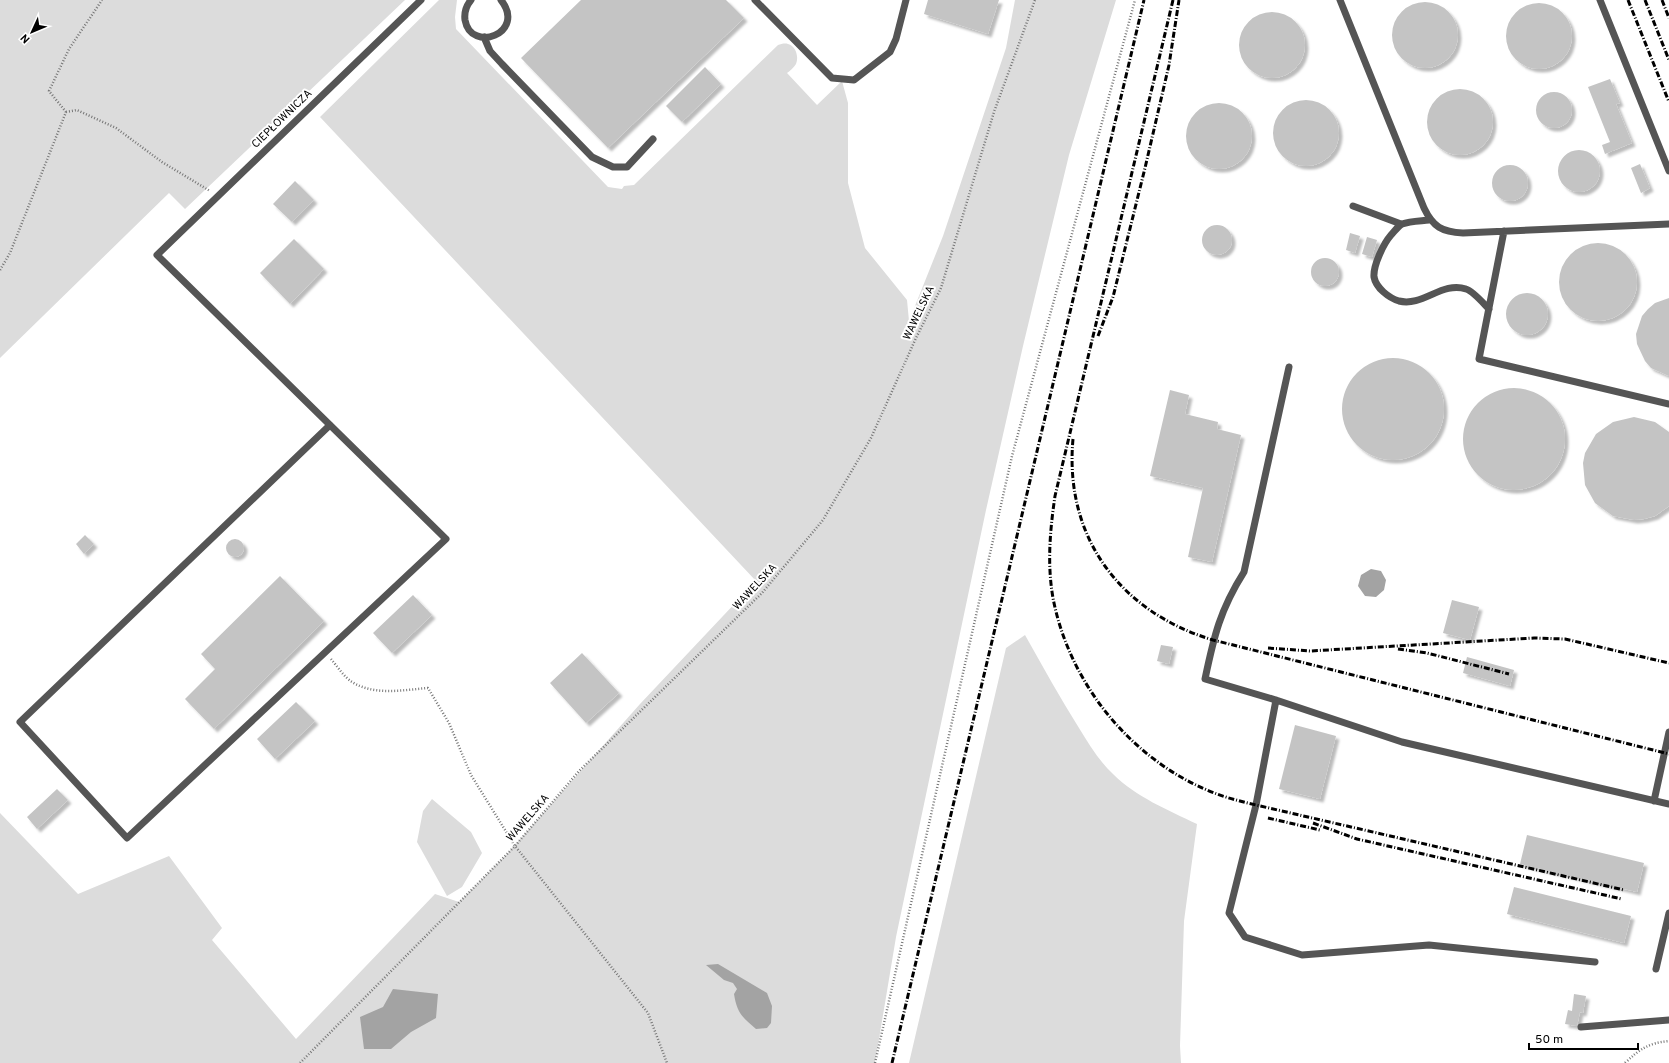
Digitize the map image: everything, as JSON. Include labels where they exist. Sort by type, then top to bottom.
[{"type":"lane","name":"CIEPŁOWNICZA","points":[[330,425],[157,255],[421,0]]},
{"type":"lane","points":[[471,0],[465,9],[466,24],[475,34],[484,37],[498,34],[507,23],[507,8],[501,0]]},
{"type":"lane","points":[[755,0],[832,78],[854,80],[890,52],[896,39],[906,0]]},
{"type":"lane","points":[[1340,0],[1429,220],[1439,228],[1449,232],[1669,224]]},
{"type":"lane","points":[[1600,0],[1669,171]]},
{"type":"lane","points":[[484,37],[490,51],[592,157],[613,168],[627,167],[653,139]]},
{"type":"lane","points":[[1353,206],[1401,224],[1429,220]]},
{"type":"lane","points":[[1401,224],[1387,240],[1378,258],[1374,276],[1379,288],[1391,299],[1411,302],[1423,299],[1438,291],[1452,288],[1467,289],[1489,309]]},
{"type":"lane","points":[[1504,231],[1479,359],[1669,404]]},
{"type":"lane","points":[[1289,368],[1244,572],[1230,594],[1222,613],[1213,640],[1205,680],[1276,700],[1402,742],[1669,804]]},
{"type":"lane","points":[[330,425],[446,539],[127,838],[20,722],[330,425]]},
{"type":"lane","points":[[1276,700],[1256,805],[1229,913],[1246,937],[1302,955],[1430,945],[1595,962]]},
{"type":"lane","points":[[1654,801],[1669,732]]},
{"type":"lane","points":[[1656,969],[1669,913]]},
{"type":"lane","points":[[1581,1027],[1669,1020]]},
{"type":"path","points":[[66,112],[49,91],[69,49],[102,0]]},
{"type":"path","name":"WAWELSKA","points":[[300,1063],[515,846],[579,771],[762,593],[823,520],[871,438],[940,288],[994,112],[1035,0]]},
{"type":"path","points":[[875,1063],[1012,456],[1134,0]]},
{"type":"path","points":[[66,112],[77,110],[116,128],[162,162],[218,196]]},
{"type":"path","points":[[0,270],[10,253],[66,112]]},
{"type":"path","points":[[325,653],[351,682],[371,690],[397,691],[428,688],[449,723],[471,775],[515,846],[648,1013],[667,1063]]},
{"type":"path","points":[[1625,1063],[1640,1048],[1669,1041]]},
{"type":"shaded area","points":[[0,0],[405,0],[185,209],[169,193],[0,358]]},
{"type":"shaded area","points":[[439,0],[457,0],[455,17],[456,29],[608,187],[622,189],[624,186],[634,185],[778,45],[791,45],[795,49],[797,61],[787,73],[817,105],[842,81],[848,103],[848,183],[865,248],[907,300],[909,321],[943,236],[1006,48],[1015,0],[1116,0],[1069,155],[1023,346],[986,510],[896,937],[875,1063],[0,1063],[0,813],[78,894],[169,856],[222,928],[212,940],[296,1039],[435,894],[459,902],[506,855],[640,704],[756,581],[320,117]]},
{"type":"shaded area","points":[[1371,569],[1381,571],[1386,580],[1384,590],[1376,597],[1365,596],[1358,586],[1361,575]]},
{"type":"shaded area","points":[[1025,635],[1072,717],[1103,764],[1132,790],[1197,824],[1184,921],[1180,1046],[1181,1063],[909,1063],[1006,648]]},
{"type":"shaded area","points":[[432,799],[471,832],[482,853],[462,887],[447,896],[417,842],[423,811]]},
{"type":"shaded area","points":[[718,964],[767,993],[772,1006],[771,1023],[767,1028],[756,1029],[741,1014],[734,994],[737,989],[733,983],[724,980],[706,965]]},
{"type":"shaded area","points":[[393,989],[438,994],[436,1018],[411,1032],[391,1049],[364,1049],[360,1017],[383,1007]]},
{"type":"building","points":[[581,0],[726,0],[744,18],[608,148],[521,58]]},
{"type":"building","points":[[928,0],[999,0],[988,34],[924,14]]},
{"type":"building","points":[[1419,2],[1431,2],[1443,7],[1453,17],[1458,29],[1456,48],[1443,63],[1431,68],[1419,68],[1407,63],[1397,53],[1392,41],[1392,29],[1397,17],[1407,7]]},
{"type":"building","points":[[1533,3],[1545,3],[1552,5],[1563,12],[1570,23],[1572,36],[1570,49],[1563,60],[1552,67],[1545,69],[1533,69],[1526,67],[1515,60],[1508,49],[1506,42],[1506,30],[1508,23],[1515,12],[1526,5]]},
{"type":"building","points":[[1266,12],[1278,12],[1290,17],[1300,27],[1305,39],[1303,58],[1290,73],[1278,78],[1266,78],[1254,73],[1244,63],[1239,51],[1239,39],[1244,27],[1254,17]]},
{"type":"building","points":[[705,67],[721,84],[682,122],[666,106]]},
{"type":"building","points":[[1610,79],[1620,103],[1616,104],[1632,143],[1605,154],[1602,145],[1610,142],[1588,87]]},
{"type":"building","points":[[1453,89],[1467,89],[1479,94],[1488,103],[1493,115],[1491,135],[1484,146],[1467,155],[1453,155],[1441,150],[1432,141],[1427,129],[1427,115],[1432,103],[1441,94]]},
{"type":"building","points":[[1558,92],[1567,97],[1571,103],[1571,117],[1567,123],[1558,128],[1550,128],[1541,123],[1537,117],[1536,106],[1541,97],[1547,93]]},
{"type":"building","points":[[1300,100],[1312,100],[1324,105],[1334,115],[1339,127],[1337,146],[1324,161],[1312,166],[1300,166],[1288,161],[1278,151],[1273,139],[1273,127],[1278,115],[1288,105]]},
{"type":"building","points":[[1213,103],[1225,103],[1237,108],[1247,118],[1252,130],[1250,149],[1237,164],[1225,169],[1213,169],[1201,164],[1191,154],[1186,142],[1186,130],[1191,118],[1201,108]]},
{"type":"building","points":[[1575,150],[1583,150],[1591,153],[1597,159],[1600,171],[1597,183],[1591,189],[1583,192],[1575,192],[1567,189],[1561,183],[1558,175],[1558,167],[1561,159],[1567,153]]},
{"type":"building","points":[[1640,164],[1650,188],[1641,193],[1631,168]]},
{"type":"building","points":[[1510,165],[1523,170],[1528,183],[1523,196],[1510,201],[1497,196],[1492,183],[1497,170]]},
{"type":"building","points":[[295,181],[314,200],[292,222],[273,204]]},
{"type":"building","points":[[1217,225],[1228,229],[1232,240],[1228,251],[1217,255],[1206,251],[1202,240],[1206,229]]},
{"type":"building","points":[[1350,233],[1360,236],[1355,253],[1346,250]]},
{"type":"building","points":[[1367,237],[1377,240],[1372,257],[1362,254]]},
{"type":"building","points":[[294,239],[324,269],[290,304],[260,273]]},
{"type":"building","points":[[1590,243],[1606,243],[1620,249],[1631,260],[1637,274],[1637,290],[1631,304],[1620,315],[1606,321],[1590,321],[1576,315],[1565,304],[1559,290],[1559,274],[1565,260],[1576,249]]},
{"type":"building","points":[[1325,258],[1335,262],[1339,272],[1335,282],[1325,286],[1315,282],[1311,272],[1315,262]]},
{"type":"building","points":[[1523,293],[1531,293],[1542,299],[1548,310],[1548,318],[1542,329],[1531,335],[1523,335],[1512,329],[1506,318],[1506,310],[1512,299]]},
{"type":"building","points":[[1669,298],[1669,376],[1651,368],[1645,361],[1637,344],[1636,334],[1642,316],[1648,309],[1655,303]]},
{"type":"building","points":[[1393,358],[1403,359],[1422,366],[1436,380],[1443,399],[1443,419],[1436,438],[1422,452],[1403,459],[1393,460],[1383,459],[1364,452],[1350,438],[1343,419],[1342,409],[1343,399],[1350,380],[1364,366],[1383,359]]},
{"type":"building","points":[[1514,388],[1524,389],[1543,396],[1557,410],[1564,429],[1564,449],[1557,468],[1543,482],[1524,489],[1514,490],[1504,489],[1485,482],[1471,468],[1464,449],[1463,439],[1464,429],[1471,410],[1485,396],[1504,389]]},
{"type":"building","points":[[1170,390],[1189,395],[1185,414],[1218,422],[1217,429],[1241,435],[1212,562],[1188,557],[1203,488],[1150,476]]},
{"type":"building","points":[[1634,417],[1655,422],[1669,432],[1669,506],[1655,516],[1634,520],[1613,516],[1595,503],[1585,485],[1583,463],[1585,453],[1596,434],[1613,422]]},
{"type":"building","points":[[85,535],[94,544],[84,554],[76,544]]},
{"type":"building","points":[[231,539],[239,539],[244,544],[242,555],[239,557],[231,557],[226,552],[226,544]]},
{"type":"building","points":[[280,576],[324,621],[214,729],[185,699],[215,669],[201,654]]},
{"type":"building","points":[[413,595],[432,615],[392,653],[373,633]]},
{"type":"building","points":[[1452,600],[1479,607],[1470,640],[1443,633]]},
{"type":"building","points":[[1161,645],[1173,647],[1169,664],[1157,661]]},
{"type":"building","points":[[582,653],[619,693],[586,723],[550,683]]},
{"type":"building","points":[[1467,657],[1514,670],[1510,686],[1463,673]]},
{"type":"building","points":[[296,702],[315,721],[275,759],[257,739]]},
{"type":"building","points":[[1295,725],[1336,736],[1320,799],[1279,789]]},
{"type":"building","points":[[57,789],[68,800],[37,829],[27,817]]},
{"type":"building","points":[[1527,835],[1644,863],[1637,892],[1520,864]]},
{"type":"building","points":[[1514,887],[1631,916],[1624,943],[1507,914]]},
{"type":"building","points":[[1574,994],[1586,996],[1583,1013],[1580,1012],[1577,1026],[1565,1024],[1568,1010],[1572,1011]]},
{"type":"railway","points":[[892,1063],[1144,0]]},
{"type":"railway","points":[[1173,0],[1055,496],[1050,547],[1051,585],[1061,629],[1073,659],[1088,687],[1107,713],[1128,737],[1152,758],[1179,776],[1207,790],[1225,797],[1250,803],[1624,890]]},
{"type":"railway","points":[[1098,336],[1113,297],[1145,168],[1169,65],[1179,0]]},
{"type":"railway","points":[[1628,0],[1669,102]]},
{"type":"railway","points":[[1645,0],[1669,60]]},
{"type":"railway","points":[[1662,0],[1669,18]]},
{"type":"railway","points":[[1073,439],[1073,475],[1078,508],[1089,538],[1105,566],[1125,590],[1151,611],[1180,627],[1213,640],[1669,754]]},
{"type":"railway","points":[[1268,648],[1310,651],[1534,638],[1565,639],[1669,663]]},
{"type":"railway","points":[[1398,649],[1427,653],[1509,674]]},
{"type":"railway","points":[[1268,818],[1320,830]]},
{"type":"railway","points":[[1313,823],[1357,839],[1622,899]]}]
